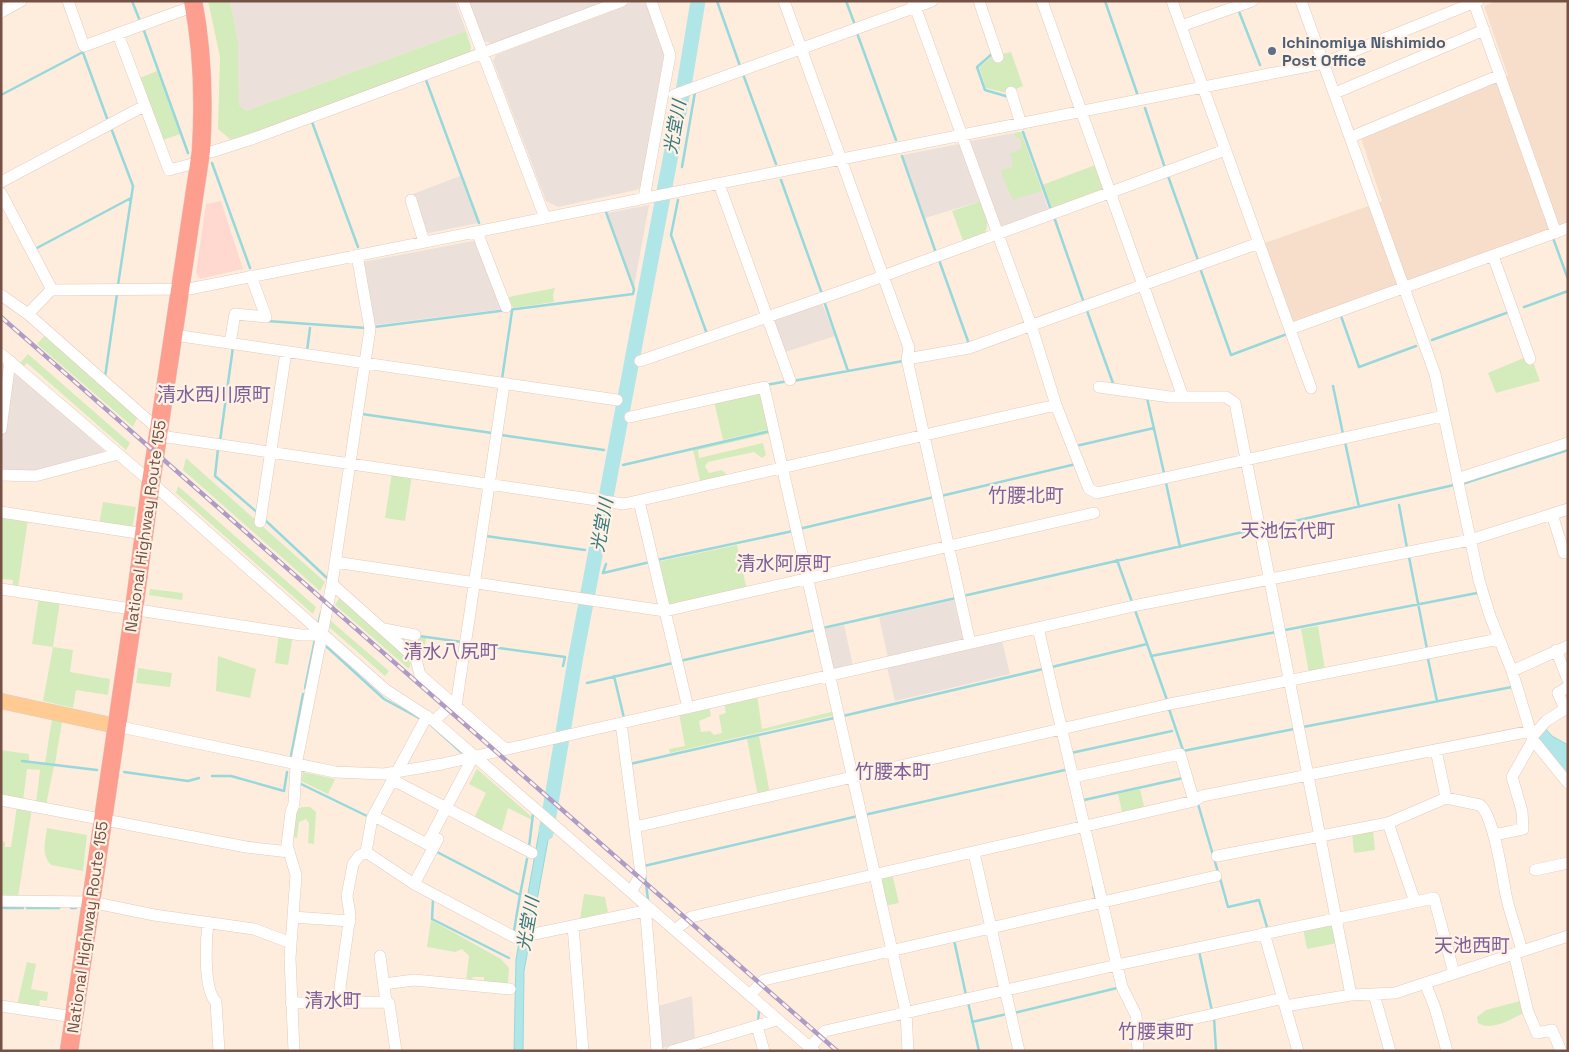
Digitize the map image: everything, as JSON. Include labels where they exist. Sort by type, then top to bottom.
[{"type":"highway","name":"National Highway Route 155","points":[[70,1051],[151,482],[201,157],[204,107],[202,56],[193,4]]},
{"type":"main road","points":[[1,701],[116,726]]},
{"type":"street","points":[[1,12],[21,1]]},
{"type":"street","points":[[68,1],[84,46],[193,4]]},
{"type":"street","points":[[463,1],[545,218]]},
{"type":"street","points":[[118,34],[169,170],[211,152],[252,139],[483,55],[622,1]]},
{"type":"street","points":[[650,197],[670,55],[651,1]]},
{"type":"street","points":[[784,1],[908,348],[907,359],[970,643]]},
{"type":"street","points":[[674,95],[801,49],[915,4],[932,1]]},
{"type":"street","points":[[979,1],[998,57]]},
{"type":"street","points":[[1042,1],[1183,398]]},
{"type":"street","points":[[1172,1],[1311,388]]},
{"type":"street","points":[[1181,26],[1252,1]]},
{"type":"street","points":[[1301,1],[1434,374],[1478,580],[1512,671],[1532,736],[1568,783]]},
{"type":"street","points":[[1446,1],[1450,13]]},
{"type":"street","points":[[28,314],[51,290],[181,290],[1324,63],[1476,2],[1484,30],[1556,232]]},
{"type":"street","points":[[915,4],[1031,325],[1056,405],[1089,489],[1092,492],[1443,416]]},
{"type":"street","points":[[1335,93],[1484,30]]},
{"type":"street","points":[[1351,137],[1500,75]]},
{"type":"street","points":[[1011,92],[1021,124]]},
{"type":"street","points":[[1,182],[144,106]]},
{"type":"street","points":[[640,361],[883,276],[1225,150]]},
{"type":"street","points":[[719,184],[790,380]]},
{"type":"street","points":[[1,192],[51,290]]},
{"type":"street","points":[[411,200],[424,242]]},
{"type":"street","points":[[1290,329],[1568,228]]},
{"type":"street","points":[[477,232],[506,307]]},
{"type":"street","points":[[907,359],[970,348],[1259,243]]},
{"type":"street","points":[[294,1051],[291,1003],[291,943],[296,875],[287,845],[291,812],[294,804],[296,765],[332,584],[370,329],[357,255]]},
{"type":"street","points":[[1493,256],[1530,359]]},
{"type":"street","points":[[230,343],[235,314],[266,317],[251,276]]},
{"type":"street","points":[[1,295],[28,314],[166,437],[624,504],[1056,405]]},
{"type":"street","points":[[174,335],[504,385],[617,400]]},
{"type":"street","points":[[260,522],[286,352]]},
{"type":"street","points":[[1,429],[5,358]]},
{"type":"street","points":[[5,358],[151,482],[386,690],[430,718],[554,824],[631,892],[645,907],[675,930],[812,1049],[824,1031],[1117,965],[1434,898],[1454,973]]},
{"type":"street","points":[[455,704],[504,385]]},
{"type":"street","points":[[630,417],[764,387],[906,1012],[908,1051]]},
{"type":"street","points":[[1099,387],[1183,398],[1232,399],[1235,403],[1351,995]]},
{"type":"street","points":[[1456,479],[1568,443]]},
{"type":"street","points":[[1,475],[35,476],[118,454]]},
{"type":"street","points":[[639,501],[688,708]]},
{"type":"street","points":[[116,726],[335,772],[395,776],[475,758],[505,749],[1138,605],[1470,540],[1568,509]]},
{"type":"street","points":[[1,512],[144,534]]},
{"type":"street","points":[[335,562],[665,612],[1094,513]]},
{"type":"street","points":[[1552,514],[1564,553],[1568,552]]},
{"type":"street","points":[[332,584],[416,659],[420,675],[505,749]]},
{"type":"street","points":[[1,589],[301,635],[322,635]]},
{"type":"street","points":[[1038,628],[1122,987],[1136,1015],[1138,1051]]},
{"type":"street","points":[[384,629],[415,635]]},
{"type":"street","points":[[635,827],[1170,704],[1499,639]]},
{"type":"street","points":[[1512,671],[1568,646]]},
{"type":"street","points":[[1556,650],[1568,680]]},
{"type":"street","points":[[1494,835],[1523,828],[1522,811],[1512,778],[1532,736],[1546,721],[1565,709],[1558,693],[1568,687]]},
{"type":"street","points":[[366,852],[374,816],[395,776],[430,718],[455,704]]},
{"type":"street","points":[[621,723],[641,874],[631,892]]},
{"type":"street","points":[[675,930],[691,916],[1085,827],[1194,801],[1202,796],[1436,750],[1532,736]]},
{"type":"street","points":[[1436,750],[1446,798]]},
{"type":"street","points":[[1073,777],[1180,754],[1194,801]]},
{"type":"street","points":[[414,884],[475,758]]},
{"type":"street","points":[[395,776],[449,809],[532,853]]},
{"type":"street","points":[[1217,856],[1388,823],[1446,798],[1480,805],[1484,808],[1494,835],[1528,1012],[1537,1032],[1552,1030],[1562,1051]]},
{"type":"street","points":[[1,800],[246,847],[289,852]]},
{"type":"street","points":[[374,816],[427,844],[449,809]]},
{"type":"street","points":[[1388,823],[1416,902]]},
{"type":"street","points":[[366,852],[414,884],[516,938]]},
{"type":"street","points":[[343,1003],[340,988],[350,921],[346,896],[353,864],[358,856],[366,852]]},
{"type":"street","points":[[974,853],[1019,1051]]},
{"type":"street","points":[[1535,870],[1568,863]]},
{"type":"street","points":[[750,996],[764,980],[1216,876]]},
{"type":"street","points":[[1,901],[91,902],[254,928],[291,943]]},
{"type":"street","points":[[534,934],[645,907]]},
{"type":"street","points":[[645,907],[657,1051]]},
{"type":"street","points":[[293,917],[350,921]]},
{"type":"street","points":[[208,922],[206,942],[207,972],[210,996],[216,1002],[219,1051]]},
{"type":"street","points":[[573,926],[583,1051]]},
{"type":"street","points":[[1264,933],[1298,1051]]},
{"type":"street","points":[[1136,1032],[1284,1002],[1351,995],[1394,993],[1568,936]]},
{"type":"street","points":[[380,956],[386,1002],[389,1003],[396,1051]]},
{"type":"street","points":[[384,984],[414,980],[510,989]]},
{"type":"street","points":[[1425,983],[1435,1008],[1447,1051]]},
{"type":"street","points":[[1374,994],[1390,1051]]},
{"type":"street","points":[[291,1003],[386,1002]]},
{"type":"street","points":[[1,1006],[74,1017]]},
{"type":"street","points":[[672,1051],[777,1020]]},
{"type":"street","points":[[757,1026],[764,1051]]},
{"type":"shaded area","points":[[230,1],[455,1],[466,31],[246,111],[239,105],[238,42]]},
{"type":"shaded area","points":[[469,1],[612,1],[492,44],[483,40]]},
{"type":"shaded area","points":[[635,1],[646,3],[664,54],[641,187],[636,190],[558,207],[546,201],[493,61],[496,55]]},
{"type":"shaded area","points":[[1496,1],[1568,1],[1568,223],[1296,323],[1292,322],[1265,243],[1382,201],[1361,138],[1508,76],[1484,6]]},
{"type":"shaded area","points":[[1021,132],[1049,211],[1000,229],[968,146],[970,141]]},
{"type":"shaded area","points":[[959,144],[981,201],[925,218],[903,155]]},
{"type":"shaded area","points":[[460,176],[478,223],[429,233],[426,231],[413,194]]},
{"type":"shaded area","points":[[221,201],[243,269],[200,279],[196,272],[206,204]]},
{"type":"shaded area","points":[[649,205],[634,287],[607,213]]},
{"type":"shaded area","points":[[473,241],[479,244],[504,309],[374,325],[363,262]]},
{"type":"shaded area","points":[[822,303],[835,336],[782,353],[770,321]]},
{"type":"shaded area","points":[[15,371],[107,453],[35,473],[1,471],[1,453],[12,372]]},
{"type":"shaded area","points":[[959,599],[968,640],[888,658],[879,617]]},
{"type":"shaded area","points":[[844,625],[853,666],[830,671],[821,630]]},
{"type":"shaded area","points":[[1002,641],[1010,674],[895,701],[887,667]]},
{"type":"shaded area","points":[[692,996],[695,1039],[662,1048],[659,1006]]},
{"type":"green space","points":[[208,1],[230,1],[238,42],[239,105],[246,111],[466,31],[471,47],[470,53],[231,140],[218,129],[220,57]]},
{"type":"green space","points":[[1011,52],[1023,86],[1007,93],[986,88],[979,67],[993,56]]},
{"type":"green space","points":[[157,71],[180,134],[160,141],[137,79]]},
{"type":"green space","points":[[1021,132],[1042,191],[1013,200],[1001,170],[1012,167],[1012,158],[1009,154],[1021,149],[1021,139],[1015,136],[1014,133]]},
{"type":"green space","points":[[1098,164],[1107,188],[1051,210],[1042,185]]},
{"type":"green space","points":[[981,201],[988,220],[985,235],[964,243],[952,211]]},
{"type":"green space","points":[[555,288],[554,302],[513,308],[508,297]]},
{"type":"green space","points":[[46,334],[138,416],[133,427],[37,344]]},
{"type":"green space","points":[[28,354],[130,443],[126,450],[27,363],[24,366],[20,363]]},
{"type":"green space","points":[[1526,357],[1533,362],[1540,381],[1496,393],[1488,373]]},
{"type":"green space","points":[[763,392],[771,429],[723,440],[714,401]]},
{"type":"green space","points":[[771,431],[772,433],[698,450],[699,458],[763,443],[766,455],[762,458],[754,452],[708,462],[705,466],[709,473],[722,470],[727,475],[701,485],[693,450]]},
{"type":"green space","points":[[186,458],[325,582],[320,591],[183,470]]},
{"type":"green space","points":[[392,472],[412,475],[405,521],[385,518]]},
{"type":"green space","points":[[178,486],[316,607],[313,614],[176,493]]},
{"type":"green space","points":[[103,502],[136,507],[132,530],[99,525]]},
{"type":"green space","points":[[1,515],[28,519],[18,588],[12,588],[13,580],[2,579],[1,585]]},
{"type":"green space","points":[[737,545],[747,590],[668,608],[657,562]]},
{"type":"green space","points":[[150,589],[183,593],[182,600],[149,595]]},
{"type":"green space","points":[[39,597],[60,601],[53,647],[32,644]]},
{"type":"green space","points":[[340,597],[412,658],[409,669],[335,605]]},
{"type":"green space","points":[[331,621],[389,671],[385,676],[329,627]]},
{"type":"green space","points":[[1318,626],[1325,670],[1309,673],[1301,629]]},
{"type":"green space","points":[[279,633],[293,635],[288,665],[275,663]]},
{"type":"green space","points":[[397,635],[426,638],[424,652],[418,650],[416,656]]},
{"type":"green space","points":[[53,647],[73,650],[70,672],[110,679],[108,695],[76,690],[73,708],[43,701]]},
{"type":"green space","points":[[218,656],[256,669],[250,698],[216,691]]},
{"type":"green space","points":[[138,668],[172,673],[170,687],[136,683]]},
{"type":"green space","points":[[757,695],[762,729],[835,711],[836,715],[670,753],[669,749],[685,746],[679,713],[709,706],[711,716],[699,721],[701,732],[710,731],[714,735],[722,733],[719,715],[726,713],[724,703]]},
{"type":"green space","points":[[52,719],[62,722],[55,764],[45,763]]},
{"type":"green space","points":[[759,736],[770,794],[758,797],[747,739]]},
{"type":"green space","points":[[1,750],[29,754],[29,763],[54,766],[46,805],[36,803],[40,770],[27,769],[23,801],[1,797]]},
{"type":"green space","points":[[477,769],[532,817],[532,820],[508,808],[501,834],[473,820],[486,793],[469,784]]},
{"type":"green space","points":[[303,772],[335,779],[328,794],[301,781]]},
{"type":"green space","points":[[1140,789],[1145,810],[1123,816],[1118,794]]},
{"type":"green space","points":[[17,806],[32,808],[18,897],[1,897],[1,841],[5,842],[5,847],[11,847]]},
{"type":"green space","points":[[302,807],[310,807],[316,812],[314,844],[308,843],[309,823],[306,819],[299,822],[297,838],[291,837],[296,810]]},
{"type":"green space","points":[[47,828],[87,835],[83,871],[51,865],[45,852]]},
{"type":"green space","points":[[1373,830],[1375,850],[1354,853],[1352,833]]},
{"type":"green space","points":[[892,873],[899,903],[884,906],[879,876]]},
{"type":"green space","points":[[584,894],[605,897],[608,912],[580,919]]},
{"type":"green space","points":[[431,920],[501,959],[509,968],[508,983],[504,985],[484,983],[484,977],[473,977],[470,981],[466,981],[469,956],[462,949],[455,952],[427,947]]},
{"type":"green space","points":[[1329,923],[1334,926],[1337,943],[1307,949],[1303,928]]},
{"type":"green space","points":[[27,962],[36,964],[31,989],[48,992],[47,1001],[40,1000],[39,1008],[17,1005]]},
{"type":"green space","points":[[1520,1001],[1526,1012],[1496,1025],[1490,1026],[1478,1023],[1477,1017],[1486,1010]]},
{"type":"water","points":[[1544,727],[1552,736],[1568,745],[1568,777],[1541,743],[1538,735]]},
{"type":"water","points":[[542,816],[551,824],[524,971],[523,1051],[514,1051],[516,959]]},
{"type":"waterway","points":[[132,1],[140,21]]},
{"type":"waterway","name":"光堂川","points":[[546,833],[575,661],[684,86],[698,1]]},
{"type":"waterway","points":[[717,1],[740,66]]},
{"type":"waterway","points":[[846,1],[855,25]]},
{"type":"waterway","points":[[1105,1],[1137,93]]},
{"type":"waterway","points":[[1238,9],[1260,65]]},
{"type":"waterway","points":[[143,28],[188,153]]},
{"type":"waterway","points":[[857,33],[896,140]]},
{"type":"waterway","points":[[82,50],[108,121]]},
{"type":"waterway","points":[[1,95],[83,52]]},
{"type":"waterway","points":[[992,54],[977,67],[985,90],[1009,97]]},
{"type":"waterway","points":[[743,74],[776,164]]},
{"type":"waterway","points":[[426,80],[479,223]]},
{"type":"waterway","points":[[682,167],[695,92]]},
{"type":"waterway","points":[[1145,108],[1165,168]]},
{"type":"waterway","points":[[312,122],[358,247]]},
{"type":"waterway","points":[[111,128],[133,186],[118,285]]},
{"type":"waterway","points":[[1023,132],[1051,210]]},
{"type":"waterway","points":[[902,156],[936,253]]},
{"type":"waterway","points":[[212,163],[250,268]]},
{"type":"waterway","points":[[1168,176],[1198,260]]},
{"type":"waterway","points":[[781,180],[822,294]]},
{"type":"waterway","points":[[35,249],[131,198]]},
{"type":"waterway","points":[[678,200],[671,235],[707,334]]},
{"type":"waterway","points":[[373,325],[374,327],[633,294],[634,289],[606,212]]},
{"type":"waterway","points":[[1054,217],[1084,303]]},
{"type":"waterway","points":[[1553,238],[1568,279]]},
{"type":"waterway","points":[[939,260],[969,344]]},
{"type":"waterway","points":[[1200,268],[1231,355],[1287,334]]},
{"type":"waterway","points":[[1524,307],[1568,291]]},
{"type":"waterway","points":[[105,377],[117,294]]},
{"type":"waterway","points":[[824,301],[848,371]]},
{"type":"waterway","points":[[1086,308],[1114,386]]},
{"type":"waterway","points":[[502,379],[512,311]]},
{"type":"waterway","points":[[1432,340],[1509,312]]},
{"type":"waterway","points":[[1341,316],[1359,367],[1416,346]]},
{"type":"waterway","points":[[267,321],[366,328]]},
{"type":"waterway","points":[[307,351],[310,328]]},
{"type":"waterway","points":[[220,441],[233,347]]},
{"type":"waterway","points":[[793,381],[903,361]]},
{"type":"waterway","name":"光堂川","points":[[630,368],[638,365]]},
{"type":"waterway","points":[[766,385],[788,381]]},
{"type":"waterway","points":[[1333,386],[1343,434]]},
{"type":"waterway","points":[[1147,398],[1164,473]]},
{"type":"waterway","points":[[362,414],[492,433]]},
{"type":"waterway","points":[[1076,446],[1154,428]]},
{"type":"waterway","points":[[623,465],[770,431]]},
{"type":"waterway","points":[[501,435],[604,450]]},
{"type":"waterway","points":[[1345,442],[1359,507]]},
{"type":"waterway","points":[[218,449],[215,476],[258,513]]},
{"type":"waterway","points":[[1462,484],[1568,450]]},
{"type":"waterway","points":[[941,496],[1076,464]]},
{"type":"waterway","name":"光堂川","points":[[611,468],[617,467]]},
{"type":"waterway","points":[[1166,483],[1180,547]]},
{"type":"waterway","points":[[1264,528],[1454,485]]},
{"type":"waterway","points":[[799,529],[934,497]]},
{"type":"waterway","points":[[1399,505],[1407,548]]},
{"type":"waterway","points":[[265,520],[327,578]]},
{"type":"waterway","points":[[963,596],[1256,529]]},
{"type":"waterway","points":[[657,560],[793,531]]},
{"type":"waterway","points":[[486,536],[585,550]]},
{"type":"waterway","points":[[1409,557],[1427,649]]},
{"type":"waterway","points":[[1117,560],[1132,602]]},
{"type":"waterway","points":[[606,564],[603,573],[650,562]]},
{"type":"waterway","name":"光堂川","points":[[594,563],[599,564]]},
{"type":"waterway","points":[[1285,630],[1477,593]]},
{"type":"waterway","points":[[823,628],[956,598]]},
{"type":"waterway","points":[[1135,610],[1167,700]]},
{"type":"waterway","points":[[318,624],[321,613]]},
{"type":"waterway","points":[[680,661],[815,630]]},
{"type":"waterway","points":[[1151,656],[1276,632]]},
{"type":"waterway","points":[[419,636],[462,642]]},
{"type":"waterway","points":[[305,688],[315,639]]},
{"type":"waterway","points":[[469,644],[565,657],[563,666]]},
{"type":"waterway","points":[[1052,667],[1147,644]]},
{"type":"waterway","points":[[327,647],[384,699],[419,718]]},
{"type":"waterway","points":[[1428,659],[1437,701]]},
{"type":"waterway","points":[[587,683],[673,663]]},
{"type":"waterway","name":"光堂川","points":[[570,667],[574,668]]},
{"type":"waterway","points":[[843,716],[1043,669]]},
{"type":"waterway","points":[[614,676],[624,718]]},
{"type":"waterway","name":"光堂川","points":[[571,684],[576,686]]},
{"type":"waterway","points":[[1303,727],[1512,687]]},
{"type":"waterway","points":[[291,756],[303,694]]},
{"type":"waterway","points":[[1169,709],[1183,750]]},
{"type":"waterway","points":[[630,764],[834,718]]},
{"type":"waterway","points":[[431,725],[462,753]]},
{"type":"waterway","points":[[1183,751],[1294,729]]},
{"type":"waterway","points":[[1071,753],[1172,731]]},
{"type":"waterway","points":[[22,761],[97,770]]},
{"type":"waterway","points":[[864,815],[1065,770]]},
{"type":"waterway","points":[[124,772],[188,781],[199,778]]},
{"type":"waterway","points":[[212,776],[231,776],[284,791],[287,772]]},
{"type":"waterway","points":[[1084,800],[1183,778]]},
{"type":"waterway","points":[[301,784],[369,817]]},
{"type":"waterway","points":[[1198,804],[1218,872]]},
{"type":"waterway","points":[[529,847],[533,814]]},
{"type":"waterway","points":[[644,866],[858,816]]},
{"type":"waterway","points":[[437,852],[520,895],[514,931]]},
{"type":"waterway","points":[[520,895],[527,859]]},
{"type":"waterway","points":[[645,875],[648,900]]},
{"type":"waterway","points":[[1220,878],[1228,907],[1259,900],[1267,927]]},
{"type":"waterway","points":[[1093,887],[1096,899]]},
{"type":"waterway","points":[[433,900],[432,919],[509,958]]},
{"type":"waterway","points":[[5,908],[23,908]]},
{"type":"waterway","points":[[27,908],[59,908]]},
{"type":"waterway","points":[[71,908],[76,908]]},
{"type":"waterway","points":[[954,940],[966,995]]},
{"type":"waterway","points":[[1199,951],[1212,1011]]},
{"type":"waterway","points":[[1014,1013],[1117,988]]},
{"type":"waterway","points":[[968,1002],[979,1051]]},
{"type":"waterway","points":[[758,1021],[759,1011]]},
{"type":"waterway","points":[[972,1022],[1007,1014]]},
{"type":"waterway","points":[[1214,1017],[1216,1051]]},
{"type":"railway","points":[[1,317],[837,1051]]},
{"type":"place","name":"Ichinomiya Nishimido Post Office","points":[[1272,51]]},
{"type":"district","name":"清水西川原町","points":[[214,394]]},
{"type":"district","name":"竹腰北町","points":[[1026,495]]},
{"type":"district","name":"天池伝代町","points":[[1288,530]]},
{"type":"district","name":"清水阿原町","points":[[784,563]]},
{"type":"district","name":"清水八尻町","points":[[451,651]]},
{"type":"district","name":"竹腰本町","points":[[893,771]]},
{"type":"district","name":"天池西町","points":[[1472,945]]},
{"type":"district","name":"清水町","points":[[333,1000]]},
{"type":"district","name":"竹腰東町","points":[[1156,1031]]}]
